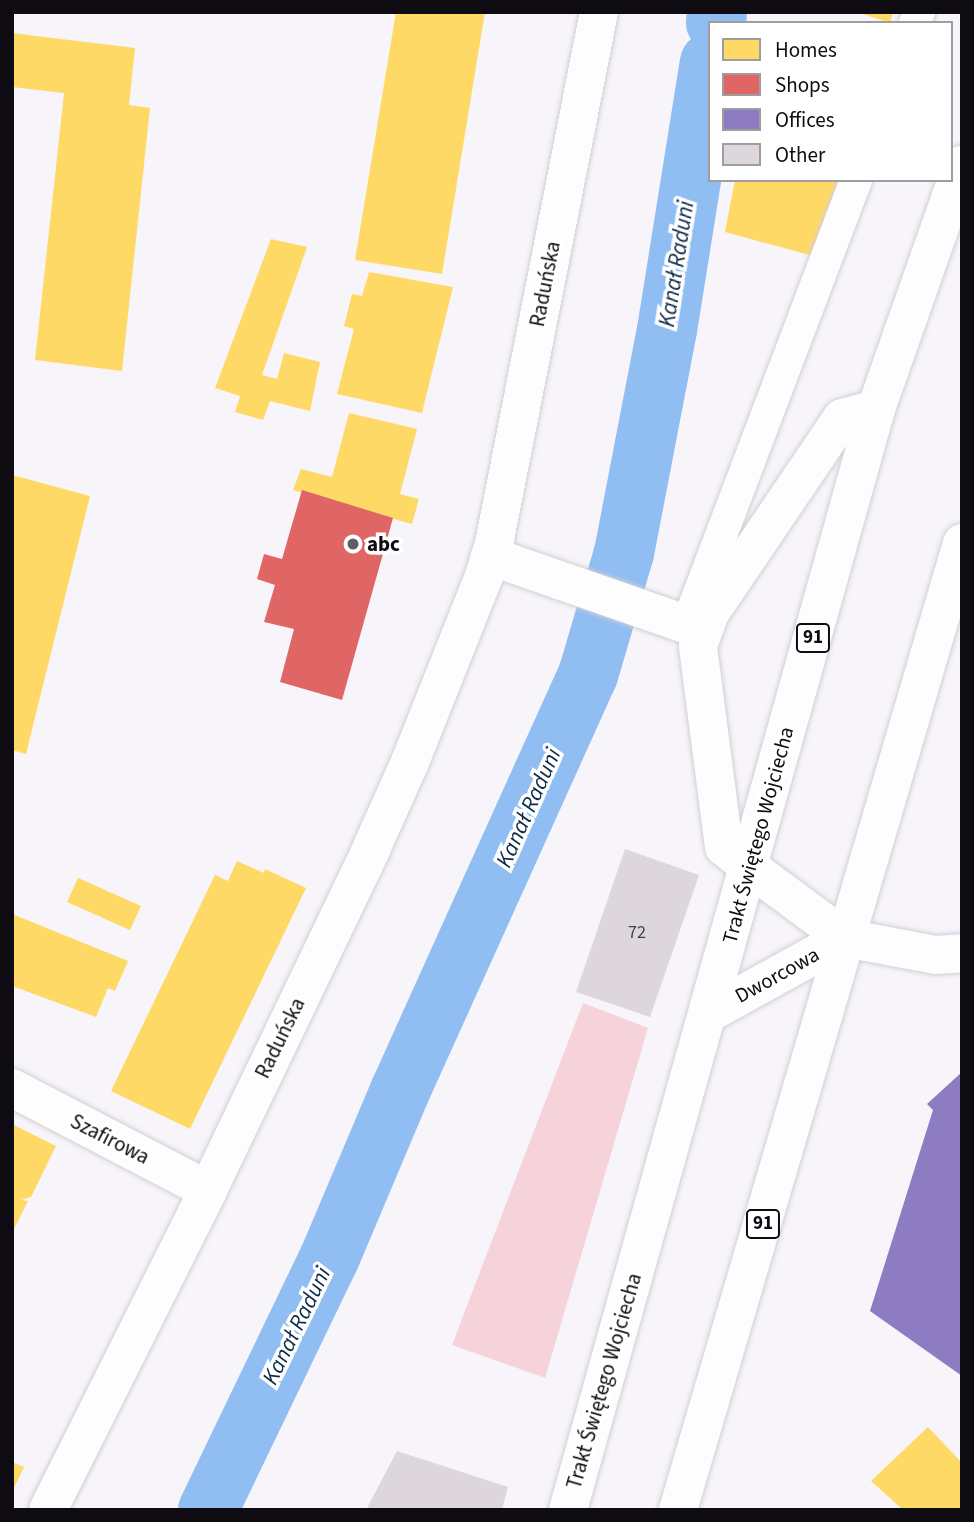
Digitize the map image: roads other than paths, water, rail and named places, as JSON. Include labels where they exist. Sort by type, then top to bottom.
[{"type":"street","name":"Raduńska","points":[[48,1510],[208,1190],[410,762],[490,556],[599,12]]},
{"type":"street","name":"Trakt Świętego Wojciecha","points":[[568,1510],[876,409],[962,165]]},
{"type":"street","points":[[685,624],[710,613],[842,418],[876,409]]},
{"type":"street","name":"91","points":[[678,1510],[962,543]]},
{"type":"street","points":[[490,556],[685,624],[698,646],[724,847],[749,867]]},
{"type":"street","name":"Dworcowa","points":[[749,867],[845,938],[936,956],[962,953]]},
{"type":"street","name":"Dworcowa","points":[[709,1013],[845,938]]},
{"type":"street","name":"Szafirowa","points":[[12,1088],[208,1190]]},
{"type":"lane","points":[[685,624],[855,182]]},
{"type":"waterway","name":"Kanał Raduni","points":[[716,21],[717,12]]},
{"type":"waterway","name":"Kanał Raduni","points":[[208,1510],[329,1259],[400,1091],[588,675],[624,553],[667,330],[708,74]]},
{"type":"place","name":"abc","points":[[353,544]]}]
